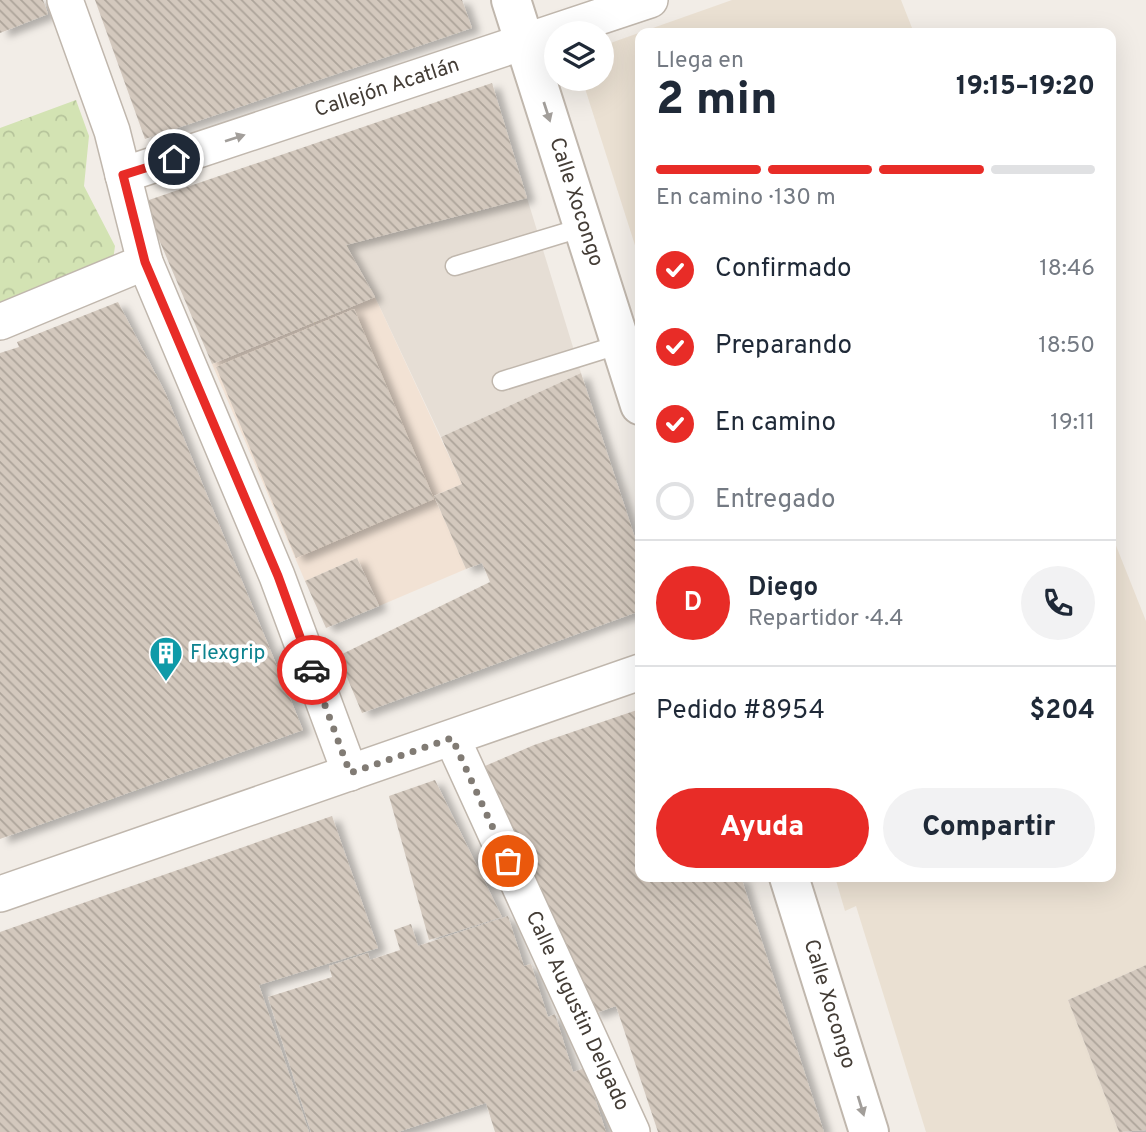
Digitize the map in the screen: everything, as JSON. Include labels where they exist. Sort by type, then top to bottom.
[{"type":"street","points":[[65,0],[112,131],[145,262],[278,576],[350,773]]},
{"type":"street","name":"Calle Xocongo","points":[[511,0],[635,389]]},
{"type":"street","name":"Callejón Acatlán","points":[[123,175],[650,0]]},
{"type":"street","points":[[0,322],[145,262]]},
{"type":"street","points":[[0,894],[635,674]]},
{"type":"street","name":"Calle Augustin Delgado","points":[[452,738],[632,1132]]},
{"type":"street","name":"Calle Xocongo","points":[[791,882],[869,1132]]},
{"type":"lane","points":[[455,267],[584,227]]},
{"type":"lane","points":[[502,381],[621,345]]},
{"type":"shaded area","points":[[732,0],[901,0],[912,28],[653,28]]},
{"type":"shaded area","points":[[635,34],[635,245],[586,91],[614,91],[614,42]]},
{"type":"shaded area","points":[[527,198],[581,373],[441,437],[375,297],[346,245]]},
{"type":"shaded area","points":[[375,297],[462,484],[434,496],[466,569],[379,606],[357,558],[305,581],[212,364]]},
{"type":"shaded area","points":[[1116,546],[1146,621],[1146,965],[1068,1000],[1119,1132],[926,1132],[856,906],[845,911],[836,882],[1116,882]]},
{"type":"green space","points":[[76,100],[89,136],[84,186],[115,246],[112,268],[0,312],[0,128]]},
{"type":"building","points":[[0,0],[43,0],[48,14],[0,33]]},
{"type":"building","points":[[95,0],[462,0],[472,28],[145,139]]},
{"type":"building","points":[[492,83],[527,198],[346,245],[375,297],[212,364],[143,202]]},
{"type":"building","points":[[118,302],[165,392],[303,730],[0,839],[0,353],[19,347],[17,342]]},
{"type":"building","points":[[354,309],[434,499],[296,558],[216,367]]},
{"type":"building","points":[[581,373],[635,538],[635,613],[362,713],[338,656],[490,582],[482,563],[466,569],[434,496],[462,484],[441,437]]},
{"type":"building","points":[[357,558],[379,606],[326,628],[305,581]]},
{"type":"building","points":[[635,711],[635,882],[743,882],[824,1132],[658,1132],[616,1006],[593,1014],[485,766],[534,745]]},
{"type":"building","points":[[435,780],[502,917],[429,940],[389,796]]},
{"type":"building","points":[[332,816],[378,948],[259,985],[309,1132],[0,1132],[0,932]]},
{"type":"building","points":[[508,916],[524,966],[531,964],[548,1017],[555,1014],[573,1072],[585,1068],[606,1132],[495,1132],[486,1103],[398,1132],[311,1132],[268,997],[332,977],[329,966],[368,953],[370,960],[400,950],[394,930],[411,924],[418,946]]},
{"type":"building","points":[[1146,965],[1146,1130],[1119,1132],[1068,1000]]},
{"type":"way so far","points":[[312,670],[350,773],[452,738],[508,861]]},
{"type":"place","name":"Flexgrip","points":[[166,683]]},
{"type":"route","points":[[174,159],[123,175],[132,219],[145,262],[278,576],[312,670]]}]
